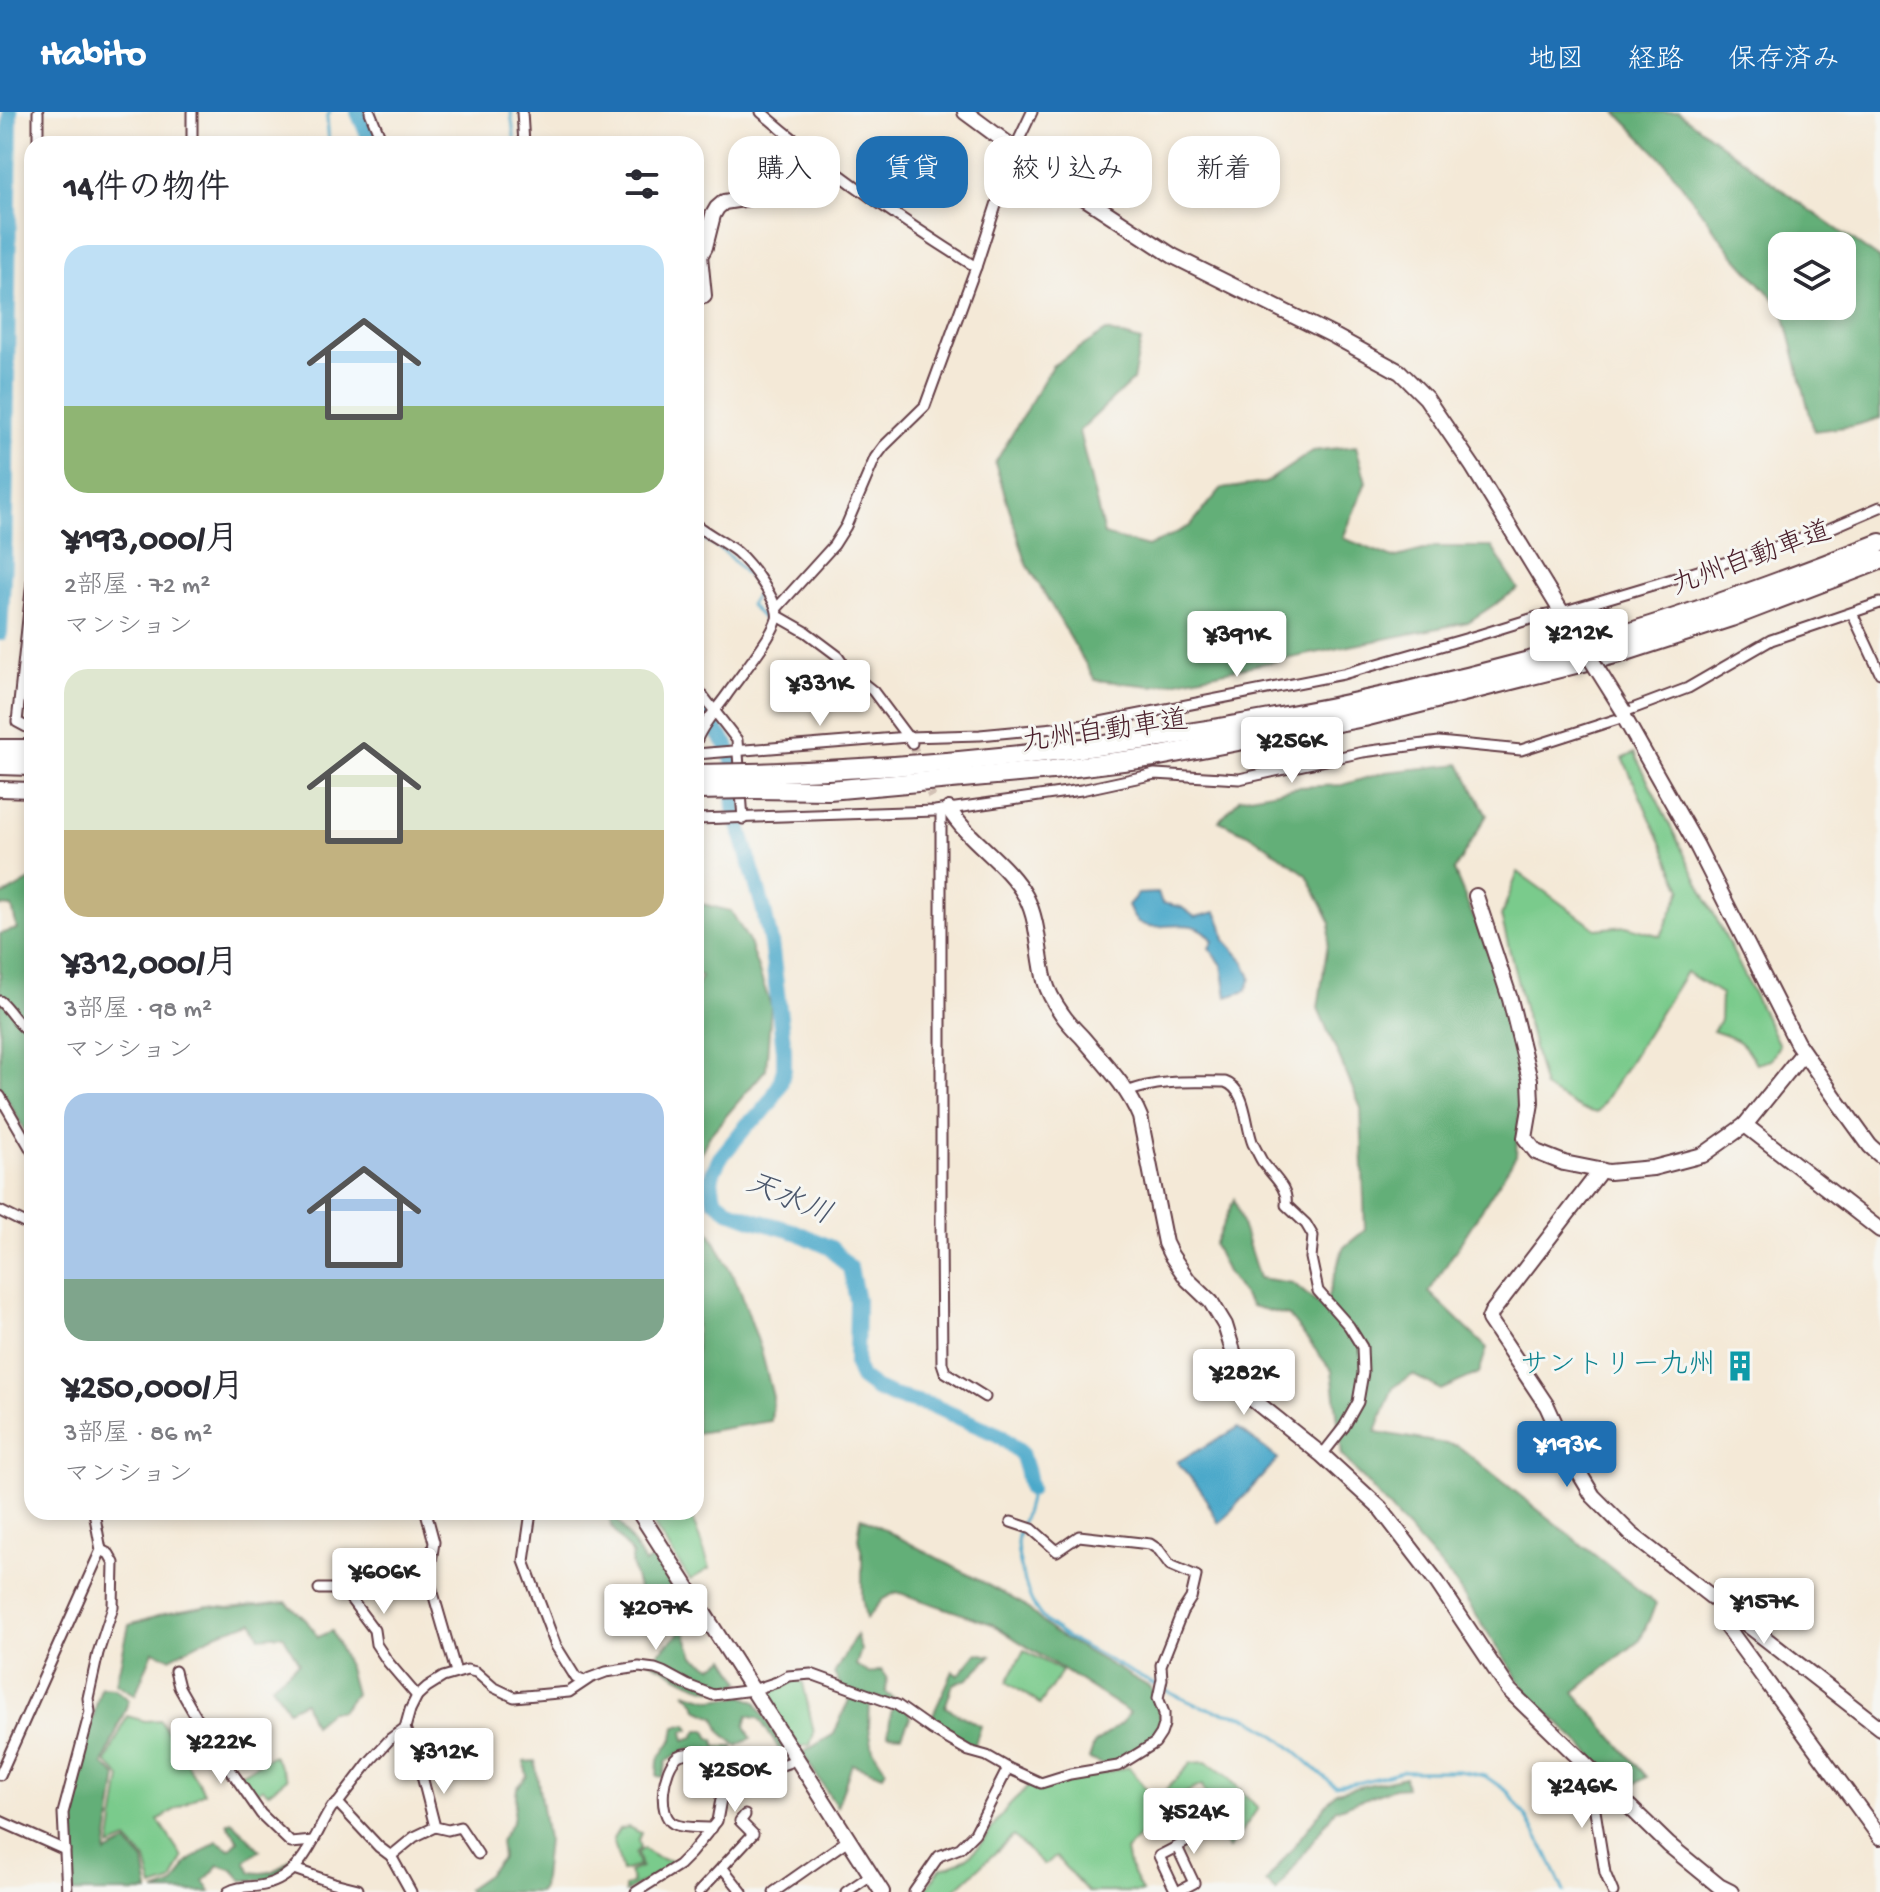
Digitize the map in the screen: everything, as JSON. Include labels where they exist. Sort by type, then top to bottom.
[{"type":"highway","name":"九州自動車道","points":[[704,789],[873,768],[1050,753],[1360,702],[1449,682],[1619,636],[1725,601],[1880,543]]},
{"type":"highway","name":"九州自動車道","points":[[704,775],[829,790],[1052,770],[1169,754],[1351,720],[1623,652],[1731,617],[1880,560]]},
{"type":"highway","points":[[0,754],[24,741]]},
{"type":"highway","points":[[0,754],[24,763]]},
{"type":"street","points":[[38,112],[38,136]]},
{"type":"street","points":[[192,112],[192,136]]},
{"type":"street","points":[[370,112],[380,136]]},
{"type":"street","points":[[522,112],[524,136]]},
{"type":"street","points":[[761,112],[862,192],[976,267]]},
{"type":"street","points":[[965,112],[996,136]]},
{"type":"street","points":[[1021,136],[1032,112]]},
{"type":"street","points":[[704,248],[713,215],[717,208],[728,201]]},
{"type":"street","points":[[704,727],[771,632],[777,612],[834,545],[846,526],[875,458],[925,406],[995,208]]},
{"type":"street","points":[[1099,208],[1173,256],[1400,372],[1426,398],[1473,467],[1624,714],[1697,846],[1803,1053],[1870,1146],[1880,1155]]},
{"type":"street","points":[[704,754],[1085,725],[1343,674],[1537,617],[1564,617],[1817,534],[1880,507]]},
{"type":"street","points":[[704,530],[740,554],[777,612],[838,656],[849,672],[873,691],[910,740]]},
{"type":"street","points":[[704,819],[942,810],[1081,790],[1155,774],[1239,779],[1363,752],[1439,742],[1521,750],[1688,688],[1771,640],[1880,603]]},
{"type":"street","points":[[1852,613],[1880,673]]},
{"type":"street","points":[[24,656],[17,722],[24,730]]},
{"type":"street","points":[[704,697],[737,740],[743,819]]},
{"type":"street","points":[[0,789],[24,790]]},
{"type":"street","points":[[932,797],[1002,866],[1027,899],[1046,984],[1064,1017],[1127,1092],[1140,1117],[1161,1229],[1171,1255],[1188,1280],[1211,1302],[1225,1325],[1251,1398],[1322,1455],[1380,1508],[1437,1582],[1509,1690],[1669,1845],[1719,1886],[1731,1892]]},
{"type":"street","points":[[942,810],[942,1363],[945,1372],[985,1397]]},
{"type":"street","points":[[1476,896],[1510,999],[1530,1080],[1531,1103],[1525,1138],[1536,1152],[1564,1163],[1609,1172],[1653,1168],[1703,1155],[1745,1125],[1803,1053]]},
{"type":"street","points":[[0,1001],[24,1029]]},
{"type":"street","points":[[1127,1092],[1141,1086],[1167,1082],[1225,1082],[1233,1085],[1241,1096],[1255,1148],[1286,1192],[1286,1205],[1306,1224],[1313,1236],[1311,1258],[1318,1291],[1349,1326],[1362,1347],[1363,1373],[1358,1402],[1344,1427],[1322,1455]]},
{"type":"street","points":[[0,1096],[24,1137]]},
{"type":"street","points":[[1745,1125],[1880,1230]]},
{"type":"street","points":[[1601,1170],[1489,1319],[1547,1406],[1572,1461],[1593,1496],[1631,1534],[1880,1728]]},
{"type":"street","points":[[0,1211],[24,1220]]},
{"type":"street","points":[[0,1775],[101,1550],[95,1520]]},
{"type":"street","points":[[428,1520],[434,1542],[429,1575],[431,1586],[456,1672]]},
{"type":"street","points":[[530,1520],[524,1561],[556,1646],[576,1678],[584,1681]]},
{"type":"street","points":[[644,1520],[882,1892]]},
{"type":"street","points":[[435,1827],[421,1772],[405,1728],[417,1696],[435,1682],[467,1670],[476,1672],[493,1687],[514,1697],[569,1692],[584,1681],[606,1672],[645,1667],[713,1695],[753,1690],[788,1676],[811,1674],[897,1705],[969,1751],[987,1756],[1041,1783],[1070,1774],[1118,1766],[1155,1743],[1161,1734],[1164,1713],[1158,1698],[1161,1665],[1182,1612],[1191,1598],[1196,1576],[1170,1565],[1150,1544],[1079,1536],[1057,1551],[1032,1529],[1011,1522]]},
{"type":"street","points":[[67,1892],[63,1813],[90,1712],[88,1698],[98,1653],[113,1607],[114,1563],[109,1554],[101,1550]]},
{"type":"street","points":[[319,1589],[347,1594],[374,1630],[376,1644],[382,1653],[417,1696]]},
{"type":"street","points":[[1735,1613],[1726,1626],[1880,1837]]},
{"type":"street","points":[[175,1671],[179,1687],[203,1729],[261,1814],[291,1843],[313,1841]]},
{"type":"street","points":[[228,1892],[242,1886],[265,1885],[299,1865],[332,1807],[390,1739],[405,1728]]},
{"type":"street","points":[[712,1828],[679,1825],[667,1817],[663,1800],[665,1782],[670,1765],[677,1757],[684,1753],[726,1756],[758,1769],[781,1766],[797,1759]]},
{"type":"street","points":[[636,1892],[679,1865],[712,1828],[717,1821],[727,1767],[734,1759]]},
{"type":"street","points":[[914,1892],[939,1856],[960,1848],[975,1833],[1008,1768]]},
{"type":"street","points":[[1602,1779],[1594,1787],[1593,1798],[1605,1873],[1613,1892]]},
{"type":"street","points":[[338,1803],[391,1856],[411,1892]]},
{"type":"street","points":[[699,1892],[753,1834],[740,1821],[745,1815]]},
{"type":"street","points":[[0,1821],[65,1850]]},
{"type":"street","points":[[391,1856],[414,1837],[435,1827],[448,1830],[460,1827],[478,1854]]},
{"type":"street","points":[[1177,1847],[1194,1883],[1176,1892],[1159,1856],[1186,1842],[1180,1828]]},
{"type":"street","points":[[774,1892],[848,1840]]},
{"type":"street","points":[[722,1867],[742,1892]]},
{"type":"street","points":[[294,1869],[358,1889]]},
{"type":"street","points":[[846,1892],[871,1875]]},
{"type":"green space","points":[[1616,112],[1678,112],[1841,232],[1768,232],[1768,292],[1729,249],[1664,161]]},
{"type":"green space","points":[[1856,242],[1880,259],[1880,418],[1853,426],[1814,431],[1786,320],[1856,320]]},
{"type":"green space","points":[[1106,331],[1141,341],[1133,380],[1079,431],[1104,535],[1148,547],[1190,526],[1221,489],[1265,483],[1313,451],[1356,446],[1366,482],[1343,538],[1393,558],[1435,547],[1492,547],[1518,589],[1468,622],[1153,686],[1095,680],[1026,562],[995,463],[1052,366]]},
{"type":"green space","points":[[1634,753],[1779,1045],[1771,1060],[1756,1064],[1739,1042],[1713,1031],[1720,1020],[1721,994],[1686,972],[1597,1113],[1581,1109],[1544,1088],[1501,916],[1518,872],[1596,929],[1626,926],[1661,936],[1682,889],[1623,758]]},
{"type":"green space","points":[[1460,764],[1487,815],[1454,871],[1489,954],[1521,1072],[1516,1156],[1429,1292],[1487,1348],[1479,1373],[1441,1390],[1413,1375],[1393,1387],[1376,1432],[1458,1446],[1656,1604],[1640,1640],[1574,1692],[1647,1777],[1626,1789],[1527,1692],[1453,1580],[1342,1455],[1332,1371],[1289,1316],[1251,1306],[1227,1272],[1214,1245],[1234,1199],[1259,1278],[1293,1283],[1324,1309],[1343,1248],[1365,1230],[1361,1108],[1318,1008],[1331,923],[1307,875],[1254,837],[1219,821],[1240,798],[1298,787],[1342,785],[1386,772]]},
{"type":"green space","points":[[24,884],[24,1130],[0,1086],[0,934],[17,929],[12,907],[0,906],[0,894],[4,895]]},
{"type":"green space","points":[[704,904],[731,911],[748,940],[771,1006],[766,1069],[709,1136],[704,1146]]},
{"type":"green space","points":[[704,1221],[739,1287],[761,1350],[773,1397],[771,1421],[704,1432]]},
{"type":"green space","points":[[861,1517],[1023,1604],[1053,1632],[1151,1688],[1162,1721],[1153,1741],[1133,1756],[1105,1765],[1089,1759],[1094,1744],[1130,1713],[992,1624],[897,1592],[883,1599],[866,1619],[862,1597],[862,1548],[858,1539]]},
{"type":"green space","points":[[610,1520],[618,1520],[645,1563],[655,1556],[692,1621],[677,1630],[663,1605],[643,1607],[631,1562],[633,1555]]},
{"type":"green space","points":[[650,1520],[693,1520],[710,1568],[690,1580]]},
{"type":"green space","points":[[286,1602],[306,1620],[318,1637],[332,1631],[347,1664],[355,1694],[341,1711],[330,1711],[313,1725],[304,1702],[288,1710],[272,1685],[299,1663],[283,1635],[260,1637],[253,1622],[218,1633],[170,1658],[153,1651],[135,1695],[116,1683],[129,1625],[164,1614],[209,1606],[229,1608]]},
{"type":"green space","points":[[684,1629],[694,1656],[712,1667],[726,1658],[741,1682],[723,1690],[708,1689],[650,1661]]},
{"type":"green space","points":[[856,1635],[861,1650],[856,1665],[870,1674],[881,1670],[887,1679],[886,1693],[907,1707],[910,1718],[902,1735],[888,1734],[892,1707],[878,1697],[870,1702],[869,1727],[873,1750],[886,1770],[883,1775],[852,1764],[837,1807],[802,1753],[834,1734],[849,1700],[834,1674]]},
{"type":"green space","points":[[1024,1650],[1062,1671],[1040,1704],[1007,1682]]},
{"type":"green space","points":[[977,1653],[991,1656],[968,1679],[953,1684],[945,1707],[981,1726],[974,1747],[930,1721],[953,1671],[958,1676]]},
{"type":"green space","points":[[794,1678],[803,1683],[814,1733],[810,1745],[798,1747],[764,1694]]},
{"type":"green space","points":[[101,1687],[114,1688],[129,1700],[103,1764],[117,1776],[106,1853],[127,1843],[144,1861],[149,1892],[73,1892],[70,1815]]},
{"type":"green space","points":[[685,1692],[712,1700],[743,1696],[756,1702],[789,1758],[782,1760],[784,1757],[759,1718],[748,1715],[745,1726],[751,1738],[737,1746],[721,1732],[715,1717],[697,1709],[695,1702]]},
{"type":"green space","points":[[127,1716],[145,1721],[160,1720],[204,1792],[158,1820],[183,1858],[172,1882],[153,1888],[146,1860],[127,1840],[110,1847],[121,1777],[106,1762]]},
{"type":"green space","points":[[687,1724],[690,1729],[683,1732],[685,1740],[694,1737],[698,1730],[706,1730],[716,1747],[733,1747],[733,1756],[699,1748],[688,1750],[667,1761],[663,1777],[657,1776],[658,1760],[673,1738],[675,1727]]},
{"type":"green space","points":[[273,1755],[287,1778],[268,1793],[263,1788],[252,1796],[240,1774]]},
{"type":"green space","points":[[535,1761],[547,1840],[542,1888],[538,1892],[468,1892],[467,1889],[502,1858],[500,1841],[513,1821],[517,1788],[527,1776],[524,1762]]},
{"type":"green space","points":[[1206,1762],[1226,1775],[1258,1808],[1229,1849],[1221,1838],[1202,1785],[1149,1810],[1151,1823],[1126,1851],[1129,1866],[1142,1892],[1088,1892],[1056,1857],[1044,1865],[1013,1836],[953,1892],[924,1892],[941,1868],[964,1859],[981,1844],[1010,1804],[1029,1786],[1047,1789],[1129,1767],[1149,1793],[1164,1792],[1191,1763]]},
{"type":"green space","points":[[1405,1777],[1407,1787],[1394,1788],[1336,1809],[1276,1892],[1266,1882],[1336,1792]]},
{"type":"green space","points":[[232,1821],[260,1850],[245,1861],[251,1872],[273,1871],[291,1858],[297,1858],[297,1861],[278,1875],[258,1880],[242,1880],[233,1870],[219,1865],[204,1881],[211,1892],[155,1892],[174,1885],[187,1863],[217,1841],[230,1849],[238,1841],[227,1823]]},
{"type":"green space","points":[[628,1827],[641,1833],[638,1840],[640,1848],[635,1853],[639,1866],[622,1871],[613,1839],[619,1829]]},
{"type":"green space","points":[[643,1848],[674,1865],[625,1892],[625,1887],[633,1883],[629,1872],[641,1867],[637,1853]]},
{"type":"water","points":[[1158,893],[1162,903],[1181,907],[1195,917],[1216,912],[1225,940],[1244,961],[1251,978],[1246,991],[1227,997],[1222,965],[1209,948],[1213,941],[1205,932],[1186,925],[1155,927],[1136,920],[1128,905],[1138,894]]},
{"type":"water","points":[[1238,1428],[1278,1459],[1219,1524],[1201,1490],[1177,1462]]},
{"type":"waterway","points":[[0,633],[6,471],[10,112]]},
{"type":"waterway","points":[[328,136],[327,117],[330,112]]},
{"type":"waterway","name":"天水川","points":[[358,112],[368,136]]},
{"type":"waterway","points":[[511,112],[514,136]]},
{"type":"waterway","points":[[704,539],[726,553],[760,589],[750,605],[768,624]]},
{"type":"waterway","name":"天水川","points":[[704,715],[727,745],[733,761],[735,812],[771,943],[784,1050],[780,1084],[770,1103],[748,1124],[720,1158],[713,1172],[714,1199],[730,1211],[796,1232],[831,1248],[850,1268],[857,1300],[856,1365],[861,1378],[876,1389],[933,1406],[999,1435],[1021,1453],[1030,1489]]},
{"type":"waterway","points":[[1030,1489],[1017,1543],[1024,1577],[1036,1609],[1046,1622],[1068,1638],[1157,1686]]},
{"type":"waterway","points":[[1163,1689],[1199,1706],[1243,1716],[1258,1724],[1335,1786],[1402,1771],[1459,1771],[1485,1776],[1508,1792],[1527,1818],[1564,1892]]},
{"type":"tunnel","points":[[912,743],[920,767]]},
{"type":"tunnel","points":[[925,780],[932,797]]},
{"type":"place","name":"サントリー九州","points":[[1740,1366]]}]
